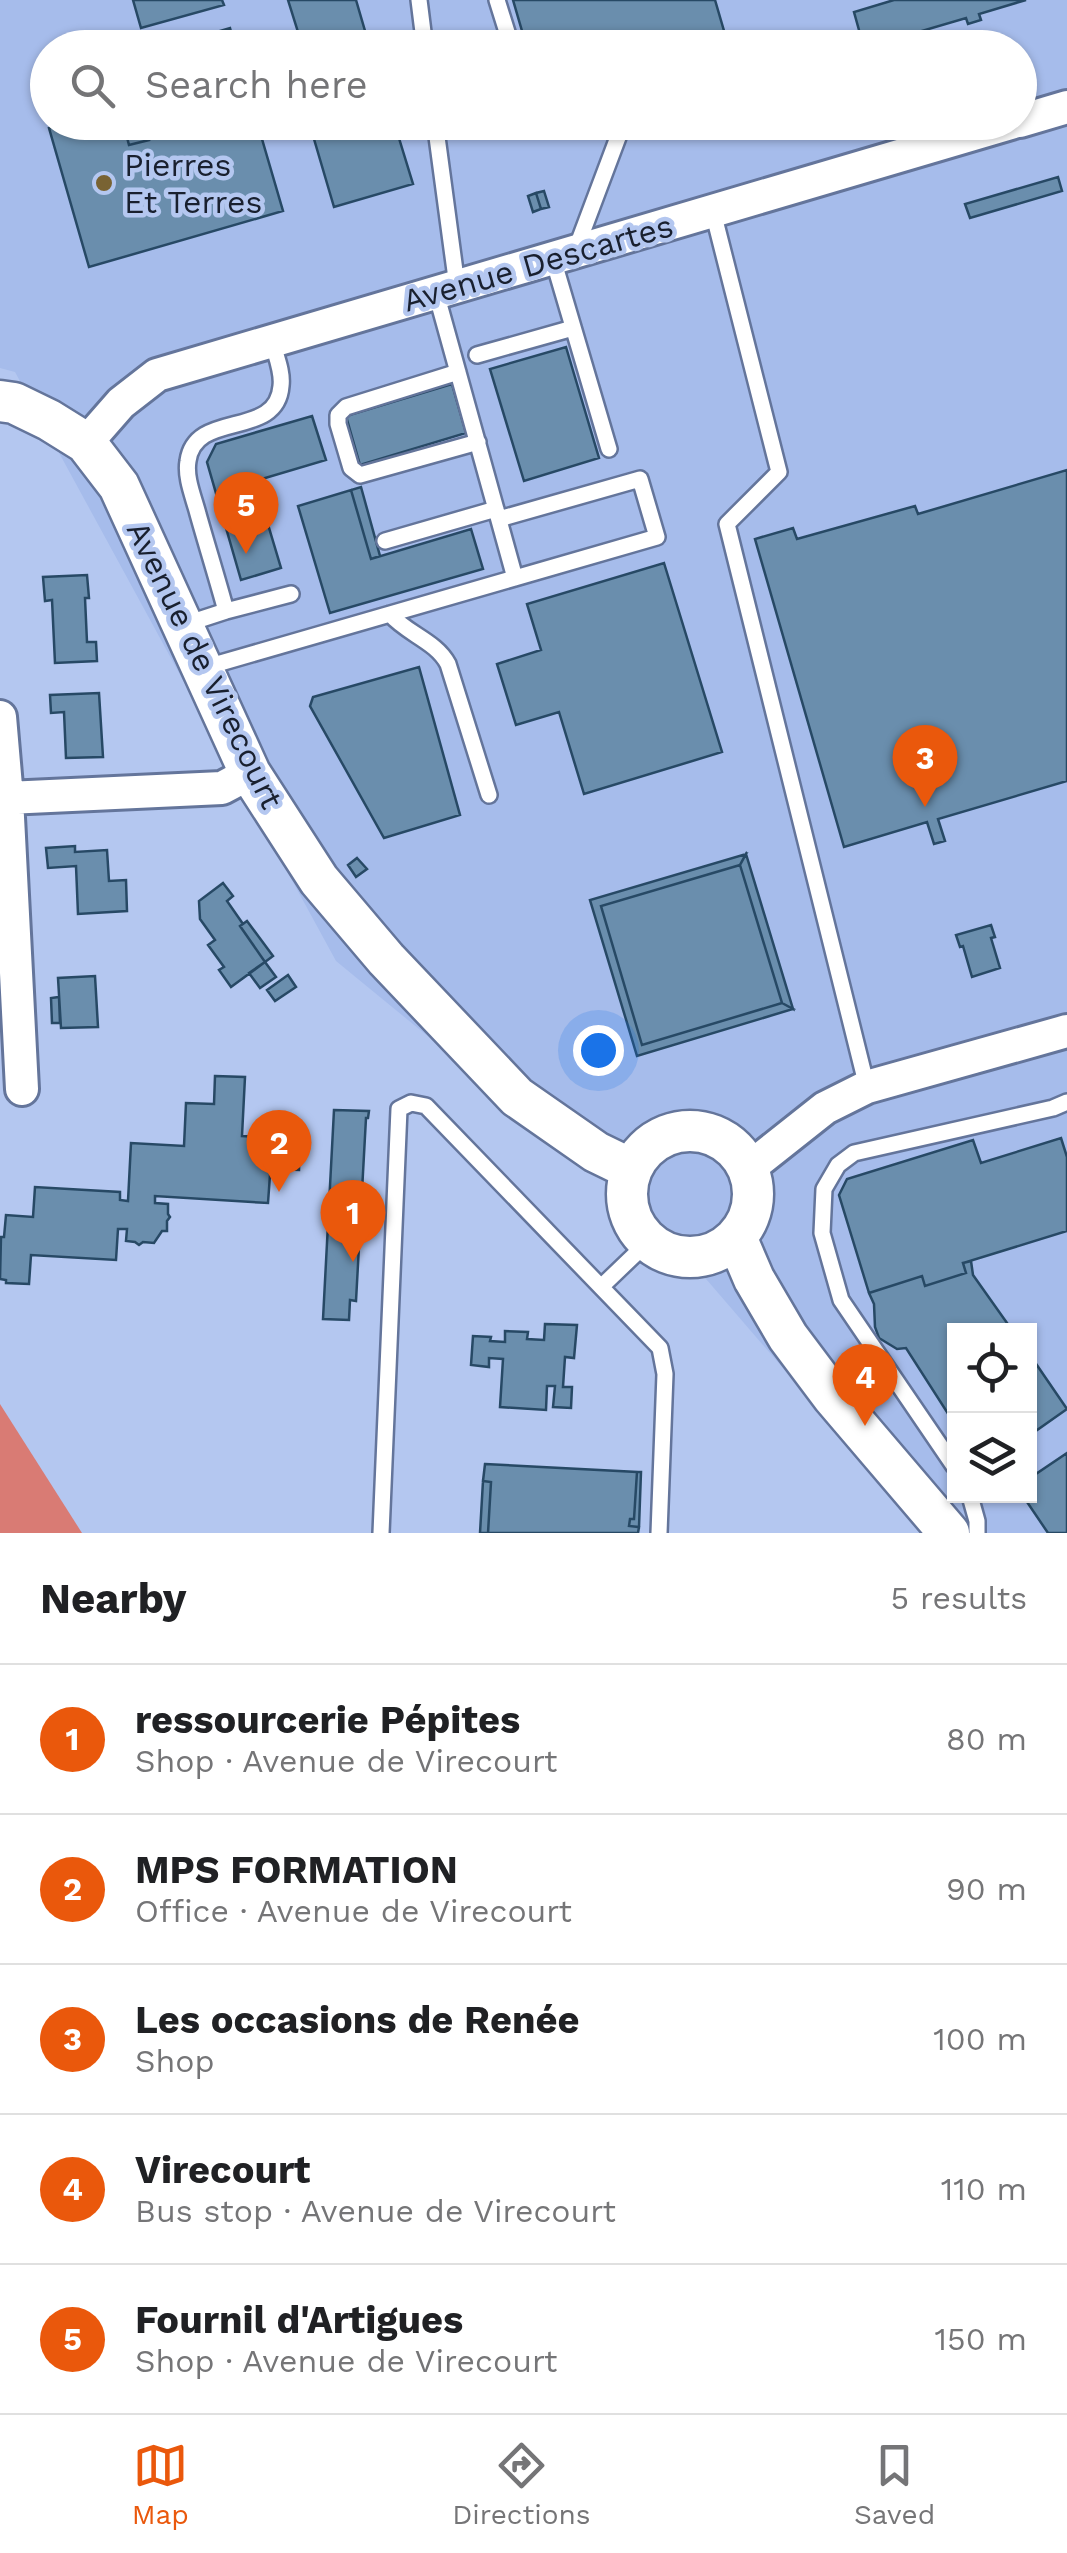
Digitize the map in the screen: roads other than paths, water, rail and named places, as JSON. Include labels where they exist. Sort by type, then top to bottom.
[{"type":"street","name":"Avenue Descartes","points":[[1037,116],[1067,107]]},
{"type":"street","name":"Avenue Descartes","points":[[86,444],[121,403],[157,375],[956,140]]},
{"type":"street","points":[[0,401],[14,403],[49,420],[86,444]]},
{"type":"street","name":"Avenue de Virecourt","points":[[86,444],[118,486],[250,773],[319,880],[386,960],[517,1097],[596,1152],[631,1169]]},
{"type":"street","points":[[0,718],[22,1089]]},
{"type":"street","points":[[7,798],[222,788],[250,773]]},
{"type":"street","points":[[748,1169],[825,1108],[867,1087],[1067,1032]]},
{"type":"street","points":[[679,1131],[700,1131],[720,1138],[736,1151],[748,1169],[753,1192],[749,1217],[721,1246],[676,1255],[661,1250],[648,1242],[628,1208],[631,1169],[642,1151],[659,1138],[679,1131]]},
{"type":"street","points":[[721,1246],[770,1349],[814,1409],[918,1533]]},
{"type":"street","points":[[721,1246],[754,1279],[788,1336],[833,1397],[950,1533]]},
{"type":"lane","points":[[419,0],[423,30]]},
{"type":"lane","points":[[497,0],[506,30]]},
{"type":"lane","points":[[436,140],[446,290],[458,372],[515,578]]},
{"type":"lane","points":[[609,449],[573,328],[564,256],[616,140]]},
{"type":"lane","points":[[713,212],[780,472],[727,524],[867,1087]]},
{"type":"lane","points":[[476,355],[573,328]]},
{"type":"lane","points":[[226,611],[192,490],[188,458],[206,432],[261,417],[275,405],[282,388],[272,340]]},
{"type":"lane","points":[[458,372],[346,407],[338,414],[338,424],[351,468],[360,474],[478,442]]},
{"type":"lane","points":[[203,668],[657,537],[640,478],[385,541]]},
{"type":"lane","points":[[184,625],[291,594]]},
{"type":"lane","points":[[390,614],[404,629],[443,654],[489,795]]},
{"type":"lane","points":[[947,1456],[841,1300],[822,1233],[824,1189],[838,1165],[854,1153],[1067,1102]]},
{"type":"lane","points":[[381,1533],[398,1110],[412,1104],[426,1106],[660,1348],[665,1374],[659,1533]]},
{"type":"lane","points":[[601,1287],[648,1242]]},
{"type":"lane","points":[[972,1503],[977,1533]]},
{"type":"place","name":"Pierres Et Terres","points":[[104,183]]},
{"type":"place","name":"Fournil d'Artigues","points":[[246,554]]},
{"type":"place","name":"Les occasions de Renée","points":[[925,807]]},
{"type":"place","name":"MPS FORMATION","points":[[279,1192]]},
{"type":"place","name":"ressourcerie Pépites","points":[[353,1262]]},
{"type":"place","name":"Virecourt","points":[[865,1426]]}]
